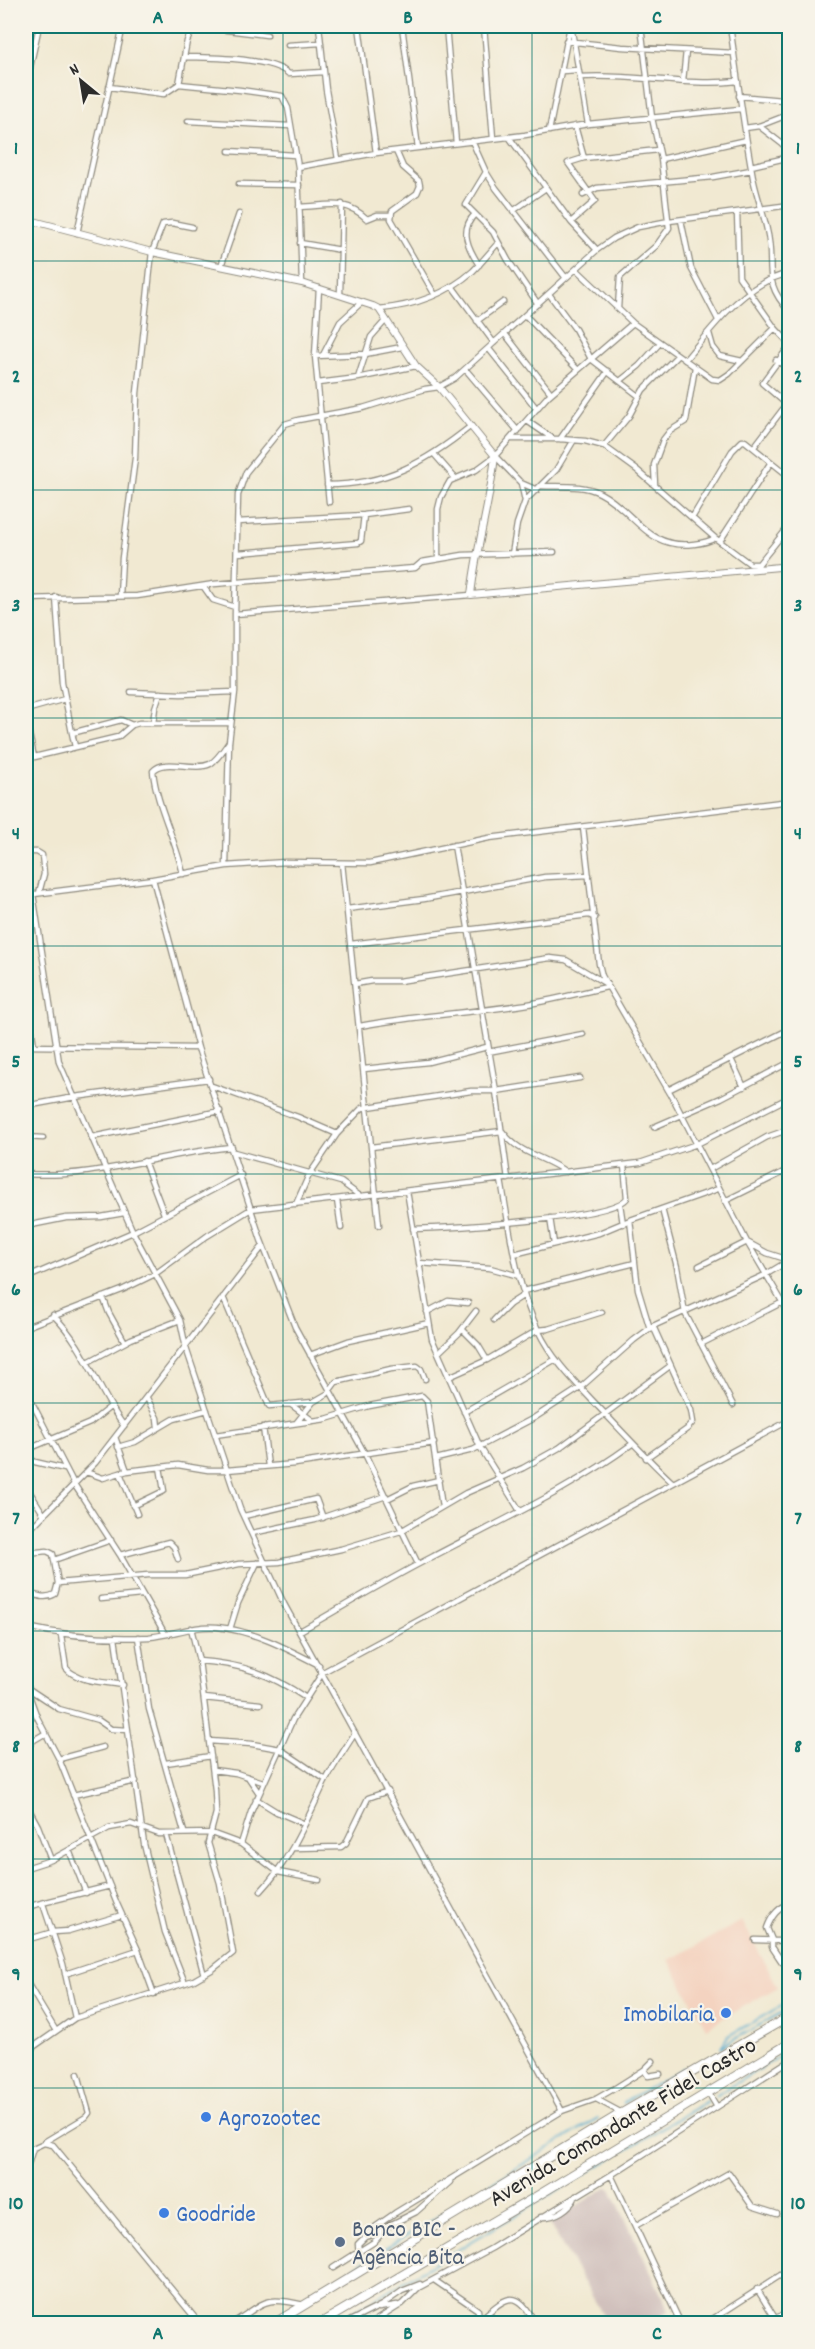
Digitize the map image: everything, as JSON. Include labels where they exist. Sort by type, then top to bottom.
[{"type":"highway","name":"Avenida Comandante Fidel Castro","points":[[273,2324],[622,2113],[789,2016]]},
{"type":"highway","name":"Avenida Comandante Fidel Castro","points":[[320,2324],[789,2043]]},
{"type":"street","points":[[26,86],[39,26]]},
{"type":"street","points":[[77,233],[123,26]]},
{"type":"street","points":[[319,26],[338,159]]},
{"type":"street","points":[[359,26],[376,153]]},
{"type":"street","points":[[402,26],[418,148]]},
{"type":"street","points":[[446,26],[456,143]]},
{"type":"street","points":[[493,138],[484,26],[496,26]]},
{"type":"street","points":[[555,26],[570,26]]},
{"type":"street","points":[[549,131],[570,26]]},
{"type":"street","points":[[570,26],[588,124]]},
{"type":"street","points":[[618,308],[620,277],[657,246],[668,231],[669,221],[661,159],[652,118],[641,26]]},
{"type":"street","points":[[730,26],[740,109],[760,209],[767,229],[770,279],[776,294],[789,312]]},
{"type":"street","points":[[783,26],[789,30]]},
{"type":"street","points":[[179,84],[190,31],[194,27],[267,35]]},
{"type":"street","points":[[566,41],[734,53]]},
{"type":"street","points":[[288,45],[321,44]]},
{"type":"street","points":[[683,81],[686,51]]},
{"type":"street","points":[[185,57],[266,64],[284,70],[290,75],[324,72]]},
{"type":"street","points":[[561,71],[578,70]]},
{"type":"street","points":[[580,77],[738,81]]},
{"type":"street","points":[[109,87],[164,94],[179,84],[282,96],[288,108],[298,167],[302,283]]},
{"type":"street","points":[[739,96],[789,99]]},
{"type":"street","points":[[298,167],[376,153],[588,124],[740,109]]},
{"type":"street","points":[[745,128],[759,126],[789,114]]},
{"type":"street","points":[[188,120],[290,126]]},
{"type":"street","points":[[575,126],[584,158]]},
{"type":"street","points":[[759,126],[789,150]]},
{"type":"street","points":[[509,136],[571,222],[597,250]]},
{"type":"street","points":[[661,159],[746,140]]},
{"type":"street","points":[[472,141],[486,172],[513,211],[566,278]]},
{"type":"street","points":[[571,222],[594,202],[594,199],[568,164],[584,158],[658,150]]},
{"type":"street","points":[[229,151],[295,155]]},
{"type":"street","points":[[391,215],[392,211],[417,194],[420,186],[403,167],[396,151]]},
{"type":"street","points":[[582,195],[588,191],[664,180],[707,177],[789,157]]},
{"type":"street","points":[[486,172],[466,204],[487,225],[538,304]]},
{"type":"street","points":[[239,184],[299,185]]},
{"type":"street","points":[[513,211],[546,188]]},
{"type":"street","points":[[299,207],[342,204],[360,212],[366,219],[377,214],[391,215]]},
{"type":"street","points":[[340,294],[342,204]]},
{"type":"street","points":[[226,866],[229,742],[235,692],[238,495],[246,472],[265,452],[280,428],[298,420],[363,408],[425,389],[439,387],[466,370],[597,250],[626,232],[669,221],[789,205]]},
{"type":"street","points":[[736,212],[738,274],[775,328],[789,344],[762,383],[788,406],[754,447]]},
{"type":"street","points":[[221,266],[239,214]]},
{"type":"street","points":[[475,214],[467,223],[466,238],[468,248],[478,265]]},
{"type":"street","points":[[391,215],[435,294]]},
{"type":"street","points":[[26,219],[152,252],[302,283],[379,309],[410,304],[452,286],[478,265],[498,243]]},
{"type":"street","points":[[681,220],[687,256],[695,278],[718,320]]},
{"type":"street","points":[[120,596],[122,558],[135,458],[138,393],[152,252],[163,224],[172,223],[192,227]]},
{"type":"street","points":[[300,243],[341,250]]},
{"type":"street","points":[[576,269],[633,322],[708,377],[717,380],[729,374],[775,328]]},
{"type":"street","points":[[685,360],[718,320],[749,292],[770,279],[789,272]]},
{"type":"street","points":[[452,286],[494,343]]},
{"type":"street","points":[[319,288],[315,356],[328,502]]},
{"type":"street","points":[[549,294],[575,329],[591,359],[639,396]]},
{"type":"street","points":[[323,355],[340,322],[362,302]]},
{"type":"street","points":[[477,321],[503,302]]},
{"type":"street","points":[[379,309],[416,366],[439,387],[495,456],[521,483],[539,488],[573,486],[593,490],[609,498],[648,534],[669,543],[684,545],[718,539],[771,462]]},
{"type":"street","points":[[525,315],[578,370]]},
{"type":"street","points":[[358,378],[373,334],[386,320]]},
{"type":"street","points":[[438,559],[438,509],[441,497],[450,481],[476,470],[495,456],[550,393],[633,322]]},
{"type":"street","points":[[709,333],[713,347],[720,356],[742,361]]},
{"type":"street","points":[[505,334],[550,393]]},
{"type":"street","points":[[620,381],[639,366],[660,343]]},
{"type":"street","points":[[315,356],[365,354],[402,346]]},
{"type":"street","points":[[489,349],[537,408]]},
{"type":"street","points":[[604,446],[629,416],[639,396],[678,355]]},
{"type":"street","points":[[776,360],[789,369]]},
{"type":"street","points":[[318,383],[358,378],[416,366]]},
{"type":"street","points":[[645,477],[654,465],[663,440],[686,421],[695,367]]},
{"type":"street","points":[[466,370],[518,431]]},
{"type":"street","points":[[560,439],[608,371]]},
{"type":"street","points":[[526,421],[553,438]]},
{"type":"street","points":[[327,485],[367,482],[408,467],[434,454],[471,425]]},
{"type":"street","points":[[511,439],[553,438],[604,446],[750,564],[758,566]]},
{"type":"street","points":[[512,554],[517,524],[525,501],[556,470],[574,440]]},
{"type":"street","points":[[692,518],[737,444],[744,440],[789,477]]},
{"type":"street","points":[[434,454],[455,478]]},
{"type":"street","points":[[471,595],[476,554],[495,456]]},
{"type":"street","points":[[654,465],[655,486]]},
{"type":"street","points":[[521,483],[525,501]]},
{"type":"street","points":[[238,522],[364,515],[409,508]]},
{"type":"street","points":[[238,553],[358,543],[361,541],[364,515]]},
{"type":"street","points":[[758,566],[789,525]]},
{"type":"street","points":[[26,599],[150,596],[214,584],[404,569],[418,567],[422,562],[476,554],[554,552]]},
{"type":"street","points":[[235,614],[471,595],[758,566],[789,566]]},
{"type":"street","points":[[209,595],[214,584]]},
{"type":"street","points":[[203,586],[214,601],[235,608]]},
{"type":"street","points":[[56,597],[58,649],[75,747]]},
{"type":"street","points":[[131,692],[235,692]]},
{"type":"street","points":[[153,723],[160,693]]},
{"type":"street","points":[[26,710],[65,699]]},
{"type":"street","points":[[26,720],[34,757]]},
{"type":"street","points":[[72,734],[122,720],[132,725],[231,723]]},
{"type":"street","points":[[26,759],[117,737],[132,725]]},
{"type":"street","points":[[183,874],[153,771],[163,765],[196,768],[209,764],[217,758],[229,742]]},
{"type":"street","points":[[26,895],[153,879],[226,866],[286,862],[370,863],[489,838],[789,801]]},
{"type":"street","points":[[583,827],[599,964],[606,985],[668,1090],[710,1169],[718,1189],[765,1275],[786,1304],[789,1315]]},
{"type":"street","points":[[454,845],[496,1091],[508,1179]]},
{"type":"street","points":[[26,852],[37,852],[42,855],[44,874],[39,893]]},
{"type":"street","points":[[342,863],[379,1225]]},
{"type":"street","points":[[347,909],[424,899],[558,876],[589,874]]},
{"type":"street","points":[[153,879],[198,1048],[263,1246],[295,1327],[365,1454],[418,1564]]},
{"type":"street","points":[[33,894],[59,1062],[124,1213],[180,1320],[186,1348],[244,1516],[300,1631],[562,2110]]},
{"type":"street","points":[[351,944],[586,915],[595,918]]},
{"type":"street","points":[[355,984],[556,958],[571,962],[606,985]]},
{"type":"street","points":[[360,1026],[410,1017],[543,1001],[606,985]]},
{"type":"street","points":[[26,992],[34,1046]]},
{"type":"street","points":[[668,1090],[789,1029]]},
{"type":"street","points":[[364,1069],[428,1062],[583,1035]]},
{"type":"street","points":[[26,1046],[198,1048]]},
{"type":"street","points":[[731,1059],[744,1087]]},
{"type":"street","points":[[654,1127],[744,1087],[789,1062]]},
{"type":"street","points":[[296,1204],[309,1175],[337,1134],[357,1112],[367,1106],[471,1091],[496,1091],[580,1078]]},
{"type":"street","points":[[26,1106],[209,1079]]},
{"type":"street","points":[[212,1086],[298,1117],[337,1134]]},
{"type":"street","points":[[26,1327],[155,1275],[207,1236],[251,1209],[640,1163],[697,1144],[789,1098]]},
{"type":"street","points":[[92,1137],[220,1111]]},
{"type":"street","points":[[710,1169],[767,1137],[789,1129]]},
{"type":"street","points":[[371,1147],[502,1131]]},
{"type":"street","points":[[502,1131],[521,1150],[546,1160],[566,1172]]},
{"type":"street","points":[[26,1137],[43,1138]]},
{"type":"street","points":[[26,1174],[57,1175],[106,1170],[200,1150],[233,1149],[309,1175],[346,1184],[360,1196]]},
{"type":"street","points":[[144,1161],[164,1214]]},
{"type":"street","points":[[413,1229],[445,1228],[584,1214],[620,1204],[627,1200],[624,1165]]},
{"type":"street","points":[[725,1201],[789,1169]]},
{"type":"street","points":[[26,1264],[28,1277],[133,1232],[241,1175]]},
{"type":"street","points":[[501,1180],[519,1276],[538,1330],[556,1359],[580,1388],[632,1444],[673,1483]]},
{"type":"street","points":[[514,1254],[599,1233],[718,1189]]},
{"type":"street","points":[[407,1191],[429,1323],[438,1353],[480,1447],[520,1511]]},
{"type":"street","points":[[337,1200],[341,1228]]},
{"type":"street","points":[[620,1204],[623,1224]]},
{"type":"street","points":[[662,1209],[677,1267],[685,1313],[733,1405]]},
{"type":"street","points":[[26,1226],[66,1218],[101,1217],[124,1213]]},
{"type":"street","points":[[550,1218],[554,1245]]},
{"type":"street","points":[[630,1220],[638,1289],[651,1328],[692,1410],[693,1422],[687,1429],[646,1458]]},
{"type":"street","points":[[747,1242],[767,1253],[789,1260]]},
{"type":"street","points":[[699,1266],[747,1242]]},
{"type":"street","points":[[26,1533],[86,1472],[115,1437],[263,1246]]},
{"type":"street","points":[[436,1459],[480,1447],[534,1418],[580,1388],[651,1328],[765,1275],[789,1260]]},
{"type":"street","points":[[419,1263],[490,1268],[519,1276]]},
{"type":"street","points":[[494,1320],[524,1293],[635,1263]]},
{"type":"street","points":[[103,1297],[125,1342]]},
{"type":"street","points":[[223,1297],[267,1404],[271,1406],[313,1402],[323,1397],[336,1382],[409,1366],[419,1368],[424,1379]]},
{"type":"street","points":[[427,1312],[448,1301],[468,1303]]},
{"type":"street","points":[[701,1344],[786,1304]]},
{"type":"street","points":[[438,1353],[476,1311]]},
{"type":"street","points":[[448,1377],[487,1360],[538,1330],[602,1312]]},
{"type":"street","points":[[53,1316],[78,1345],[110,1407],[124,1426]]},
{"type":"street","points":[[88,1362],[125,1342],[180,1320]]},
{"type":"street","points":[[310,1355],[342,1343],[429,1323]]},
{"type":"street","points":[[462,1329],[478,1345],[487,1360]]},
{"type":"street","points":[[464,1412],[556,1359]]},
{"type":"street","points":[[58,1583],[185,1575],[257,1563],[279,1562],[313,1556],[401,1531],[442,1507],[559,1448],[670,1366]]},
{"type":"street","points":[[26,1391],[74,1484],[111,1540],[165,1634]]},
{"type":"street","points":[[215,1435],[312,1420],[402,1399],[425,1397],[434,1443],[442,1507]]},
{"type":"street","points":[[147,1398],[158,1418],[158,1427]]},
{"type":"street","points":[[297,1422],[313,1402]]},
{"type":"street","points":[[290,1404],[312,1420]]},
{"type":"street","points":[[26,1450],[90,1423],[110,1407]]},
{"type":"street","points":[[117,1447],[135,1442],[174,1419],[207,1410]]},
{"type":"street","points":[[241,1844],[256,1799],[292,1719],[323,1672],[789,1420]]},
{"type":"street","points":[[263,1427],[268,1466]]},
{"type":"street","points":[[115,1437],[127,1471]]},
{"type":"street","points":[[86,1472],[99,1478],[127,1471],[178,1465],[208,1470],[227,1470],[365,1454],[434,1443]]},
{"type":"street","points":[[300,1631],[418,1564],[617,1457],[632,1444]]},
{"type":"street","points":[[26,1456],[35,1462],[66,1470]]},
{"type":"street","points":[[133,1506],[164,1491],[160,1467]]},
{"type":"street","points":[[120,1473],[137,1514]]},
{"type":"street","points":[[252,1533],[323,1518],[413,1486],[438,1480]]},
{"type":"street","points":[[26,1486],[44,1515]]},
{"type":"street","points":[[244,1516],[316,1499],[323,1518]]},
{"type":"street","points":[[54,1560],[111,1540]]},
{"type":"street","points":[[120,1555],[169,1542],[174,1547],[178,1559]]},
{"type":"street","points":[[26,1553],[47,1551],[53,1554],[58,1583],[55,1594],[50,1597],[28,1593],[26,1627],[61,1635],[115,1638],[165,1634],[191,1628],[230,1629],[276,1643],[319,1665]]},
{"type":"street","points":[[230,1629],[238,1603],[257,1563]]},
{"type":"street","points":[[101,1599],[141,1595]]},
{"type":"street","points":[[26,2052],[75,2018],[154,1994],[204,1975],[230,1956],[233,1950],[220,1882],[208,1843],[216,1814],[212,1756],[200,1661],[191,1628]]},
{"type":"street","points":[[61,1635],[66,1668],[69,1672],[77,1676],[123,1685]]},
{"type":"street","points":[[138,1636],[149,1709],[184,1832]]},
{"type":"street","points":[[115,1638],[142,1828],[160,1913],[185,1983]]},
{"type":"street","points":[[200,1661],[229,1664],[253,1670],[275,1679],[306,1698]]},
{"type":"street","points":[[128,1730],[111,1729],[98,1720],[59,1709],[26,1687],[37,1717],[59,1759],[154,1994]]},
{"type":"street","points":[[204,1698],[260,1704]]},
{"type":"street","points":[[26,1749],[34,1740],[46,1733]]},
{"type":"street","points":[[261,1891],[278,1872],[294,1848],[326,1780],[355,1733]]},
{"type":"street","points":[[209,1741],[252,1744],[280,1749],[326,1780]]},
{"type":"street","points":[[59,1759],[103,1747]]},
{"type":"street","points":[[166,1763],[212,1756]]},
{"type":"street","points":[[213,1770],[263,1782]]},
{"type":"street","points":[[248,1777],[259,1793]]},
{"type":"street","points":[[73,1795],[136,1781]]},
{"type":"street","points":[[294,1848],[340,1847],[346,1843],[368,1798],[388,1791]]},
{"type":"street","points":[[256,1799],[277,1812],[305,1824]]},
{"type":"street","points":[[26,1804],[38,1826],[51,1860]]},
{"type":"street","points":[[26,1868],[51,1860],[117,1825],[131,1824],[152,1832],[166,1834],[211,1833],[241,1844],[278,1872],[319,1880]]},
{"type":"street","points":[[166,1834],[204,1975]]},
{"type":"street","points":[[69,1850],[86,1893]]},
{"type":"street","points":[[26,1907],[110,1886]]},
{"type":"street","points":[[43,1904],[65,1974],[75,2018]]},
{"type":"street","points":[[789,1904],[782,1906],[767,1928],[772,1947],[782,1962],[789,1962]]},
{"type":"street","points":[[26,1940],[53,1932],[68,1931],[122,1915]]},
{"type":"street","points":[[755,1940],[789,1941]]},
{"type":"street","points":[[65,1974],[138,1950]]},
{"type":"street","points":[[26,1981],[56,2031]]},
{"type":"street","points":[[369,2324],[402,2304],[418,2288],[611,2175],[789,2060]]},
{"type":"street","points":[[359,2253],[358,2244],[395,2213],[562,2110],[596,2098],[644,2070],[653,2061]]},
{"type":"street","points":[[644,2070],[648,2076],[660,2074]]},
{"type":"street","points":[[26,2171],[31,2151],[36,2146],[86,2117],[89,2113],[78,2074]]},
{"type":"street","points":[[708,2092],[717,2107]]},
{"type":"street","points":[[596,2098],[622,2113]]},
{"type":"street","points":[[44,2143],[53,2145],[200,2324]]},
{"type":"street","points":[[635,2226],[729,2173],[752,2206],[777,2214]]},
{"type":"street","points":[[363,2239],[416,2212],[456,2175]]},
{"type":"street","points":[[611,2175],[679,2322]]},
{"type":"street","points":[[333,2268],[374,2242],[387,2228]]},
{"type":"street","points":[[705,2324],[789,2269]]},
{"type":"street","points":[[349,2323],[412,2286],[435,2280],[478,2310],[479,2320]]},
{"type":"street","points":[[757,2289],[775,2318],[789,2313]]},
{"type":"street","points":[[474,2324],[506,2299],[513,2298],[522,2304],[535,2324]]},
{"type":"street","points":[[231,2324],[269,2300],[284,2300],[304,2305]]},
{"type":"street","points":[[376,2308],[402,2304]]},
{"type":"street","points":[[26,2314],[31,2324]]},
{"type":"shaded area","points":[[742,1921],[778,1987],[706,2028],[669,1960]]},
{"type":"shaded area","points":[[607,2187],[611,2189],[669,2311],[651,2323],[608,2323],[549,2223]]},
{"type":"waterway","points":[[721,2047],[728,2036],[790,2001]]},
{"type":"waterway","points":[[722,2046],[790,2008]]},
{"type":"waterway","points":[[715,2096],[790,2050]]},
{"type":"waterway","points":[[623,2103],[684,2068]]},
{"type":"waterway","points":[[333,2324],[707,2101]]},
{"type":"waterway","points":[[354,2268],[598,2118]]},
{"type":"waterway","points":[[300,2301],[325,2286]]},
{"type":"waterway","points":[[264,2324],[282,2313]]},
{"type":"place","name":"Imobilaria","points":[[726,2013]]},
{"type":"place","name":"Agrozootec","points":[[206,2117]]},
{"type":"place","name":"Goodride","points":[[164,2213]]},
{"type":"place","name":"Banco BIC - Agência Bita","points":[[340,2242]]}]
